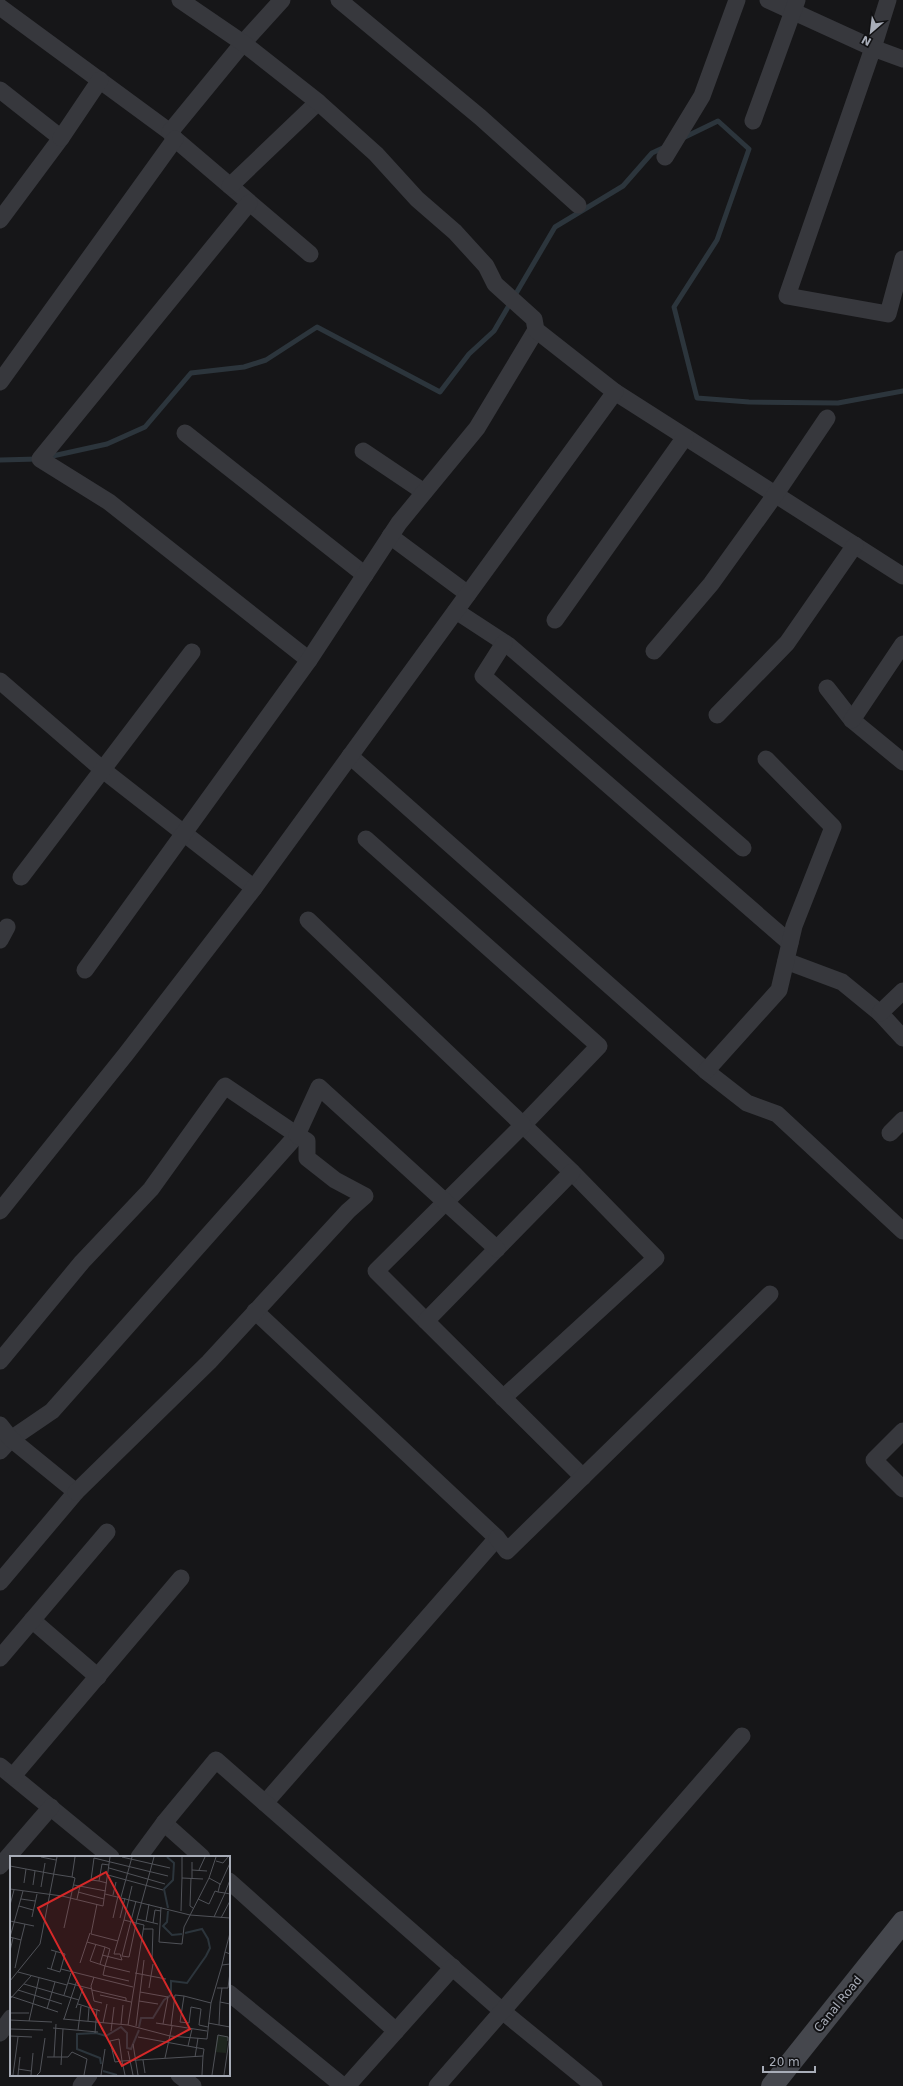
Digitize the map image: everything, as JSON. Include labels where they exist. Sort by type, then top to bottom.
[{"type":"street","points":[[180,0],[243,43],[318,102],[376,154],[417,199],[455,232],[486,266],[495,284],[535,325],[615,392],[903,576]]},
{"type":"street","points":[[0,382],[172,136],[243,43],[282,0]]},
{"type":"street","points":[[339,0],[480,117],[578,205]]},
{"type":"street","points":[[665,157],[702,96],[737,0]]},
{"type":"street","points":[[768,0],[795,6],[873,48],[903,59]]},
{"type":"street","points":[[888,0],[873,48],[787,296],[888,314],[903,259]]},
{"type":"street","points":[[753,121],[795,6]]},
{"type":"street","points":[[0,7],[100,80],[172,136],[310,254]]},
{"type":"street","points":[[0,220],[100,80]]},
{"type":"street","points":[[0,90],[60,138]]},
{"type":"street","points":[[230,186],[318,102]]},
{"type":"street","points":[[249,202],[40,459],[109,502],[309,660]]},
{"type":"street","points":[[85,970],[185,834],[309,660],[390,536],[424,492],[478,428],[535,325]]},
{"type":"street","points":[[0,1211],[131,1048],[254,888],[615,392]]},
{"type":"street","points":[[654,651],[711,584],[775,495],[827,418]]},
{"type":"street","points":[[184,433],[365,575]]},
{"type":"street","points":[[555,620],[686,437]]},
{"type":"street","points":[[363,451],[424,492]]},
{"type":"street","points":[[390,536],[468,594]]},
{"type":"street","points":[[717,715],[787,643],[855,545]]},
{"type":"street","points":[[456,611],[504,643],[743,848]]},
{"type":"street","points":[[504,643],[483,676],[790,943]]},
{"type":"street","points":[[852,720],[903,644]]},
{"type":"street","points":[[21,877],[192,652]]},
{"type":"street","points":[[0,681],[103,770],[254,888]]},
{"type":"street","points":[[827,688],[852,720],[903,762]]},
{"type":"street","points":[[350,756],[706,1071],[747,1103],[777,1114],[903,1231]]},
{"type":"street","points":[[706,1071],[779,990],[794,926],[833,827],[766,759]]},
{"type":"street","points":[[366,839],[599,1046],[523,1125],[376,1271],[583,1477]]},
{"type":"street","points":[[308,920],[572,1172],[656,1258],[503,1398]]},
{"type":"street","points":[[786,962],[842,982],[880,1013],[903,1038]]},
{"type":"street","points":[[880,1013],[903,991]]},
{"type":"street","points":[[0,1361],[82,1262],[151,1189],[225,1086],[307,1141],[307,1158],[335,1180],[365,1196],[348,1211],[208,1362],[76,1492],[0,1582]]},
{"type":"street","points":[[0,1452],[11,1439],[52,1411],[297,1135],[319,1087],[497,1249]]},
{"type":"street","points":[[890,1133],[903,1120]]},
{"type":"street","points":[[426,1321],[572,1172]]},
{"type":"street","points":[[255,1311],[497,1538],[507,1551],[770,1294]]},
{"type":"street","points":[[0,1425],[11,1439],[76,1492]]},
{"type":"street","points":[[903,1431],[874,1460],[903,1489]]},
{"type":"street","points":[[0,1658],[107,1532]]},
{"type":"street","points":[[265,1803],[497,1538]]},
{"type":"street","points":[[110,1856],[6,1771],[98,1676],[181,1578]]},
{"type":"street","points":[[32,1620],[98,1676]]},
{"type":"street","points":[[437,2086],[742,1736]]},
{"type":"street","points":[[140,1856],[164,1823],[216,1760],[502,2010],[594,2086]]},
{"type":"street","points":[[0,1866],[51,1807]]},
{"type":"street","points":[[164,1823],[201,1856]]},
{"type":"street","points":[[230,1883],[396,2031]]},
{"type":"street","name":"Canal Road","points":[[772,2086],[903,1922]]},
{"type":"street","points":[[347,2086],[453,1967]]},
{"type":"street","points":[[230,1994],[343,2086]]},
{"type":"street","points":[[0,2033],[10,2019]]},
{"type":"street","points":[[81,2086],[88,2076]]},
{"type":"street","points":[[179,2076],[193,2086]]},
{"type":"waterway","points":[[683,138],[718,121],[749,149],[717,240],[674,307],[697,398],[749,402],[838,403],[903,391]]},
{"type":"waterway","points":[[48,457],[107,444],[145,427],[191,373],[244,367],[266,360],[317,327],[440,392],[469,354],[494,331],[555,227],[623,186],[652,153],[665,147]]},
{"type":"waterway","points":[[0,460],[38,459]]}]
